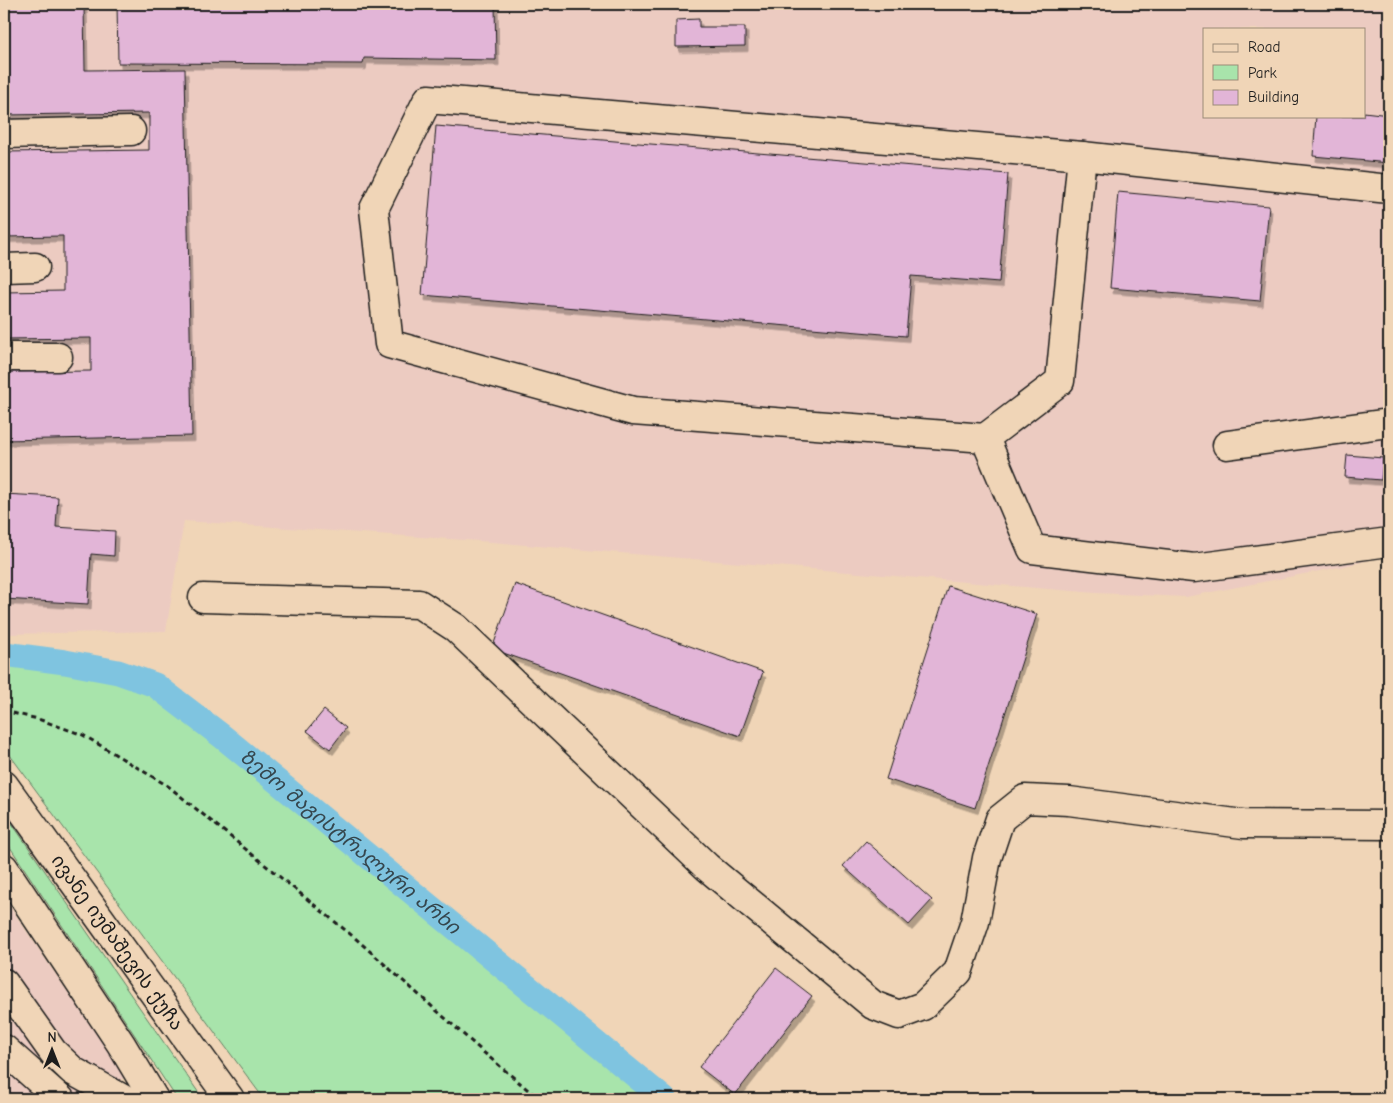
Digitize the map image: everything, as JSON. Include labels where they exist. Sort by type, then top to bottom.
[{"type":"street","points":[[1082,156],[1060,381],[986,438],[633,411],[389,344],[374,209],[428,99],[1082,156],[1389,189]]},
{"type":"street","points":[[4,134],[131,131]]},
{"type":"street","points":[[4,268],[35,267]]},
{"type":"street","points":[[4,357],[58,357]]},
{"type":"street","points":[[1227,445],[1389,423]]},
{"type":"street","points":[[986,438],[1032,549],[1194,568],[1389,542]]},
{"type":"street","points":[[203,598],[419,604],[456,628],[707,867],[874,1004],[899,1015],[923,1006],[958,972],[976,922],[987,858],[1000,819],[1025,799],[1069,801],[1243,824],[1389,825]]},
{"type":"street","name":"ივანე იუმაშევის ქუჩა","points":[[4,785],[219,1096]]},
{"type":"street","points":[[4,868],[154,1099]]},
{"type":"street","points":[[4,983],[53,1052],[73,1071],[123,1099]]},
{"type":"street","points":[[4,1049],[60,1099]]},
{"type":"path","points":[[4,712],[38,719],[83,735],[168,786],[355,938],[539,1099]]},
{"type":"shaded area","points":[[4,4],[1389,4],[1389,555],[1345,566],[1186,597],[1096,593],[479,541],[184,521],[166,631],[4,634]]},
{"type":"shaded area","points":[[4,898],[125,1077],[96,1099],[4,1099]]},
{"type":"green space","points":[[4,665],[65,669],[117,680],[167,702],[647,1099],[264,1099],[4,747]]},
{"type":"green space","points":[[4,812],[203,1099],[177,1099],[4,838]]},
{"type":"building","points":[[4,4],[84,4],[85,70],[185,69],[192,436],[4,440],[4,372],[91,371],[91,338],[4,339],[4,292],[63,291],[63,236],[4,237],[4,152],[149,150],[149,113],[4,115]]},
{"type":"building","points":[[117,4],[495,4],[496,60],[364,58],[363,64],[118,63]]},
{"type":"building","points":[[699,19],[699,27],[745,27],[745,46],[676,47],[676,20]]},
{"type":"building","points":[[1366,112],[1389,115],[1389,163],[1313,156],[1316,118],[1366,118]]},
{"type":"building","points":[[436,126],[1008,174],[999,283],[911,276],[906,336],[422,295]]},
{"type":"building","points":[[1118,192],[1269,206],[1260,301],[1110,288]]},
{"type":"building","points":[[1347,455],[1383,458],[1381,480],[1345,477]]},
{"type":"building","points":[[4,494],[58,497],[56,527],[115,531],[114,556],[91,554],[88,604],[4,599]]},
{"type":"building","points":[[515,584],[763,672],[740,736],[492,649]]},
{"type":"building","points":[[948,586],[1037,614],[975,808],[886,779]]},
{"type":"building","points":[[324,710],[346,728],[330,749],[307,731]]},
{"type":"building","points":[[866,841],[932,900],[909,925],[843,866]]},
{"type":"building","points":[[776,968],[812,996],[735,1095],[699,1067]]},
{"type":"building","points":[[4,1084],[7,1094],[6,1099],[4,1099]]},
{"type":"waterway","name":"ზემო მაგისტრალური არხი","points":[[4,654],[65,662],[118,672],[155,685],[223,737],[664,1099]]}]
